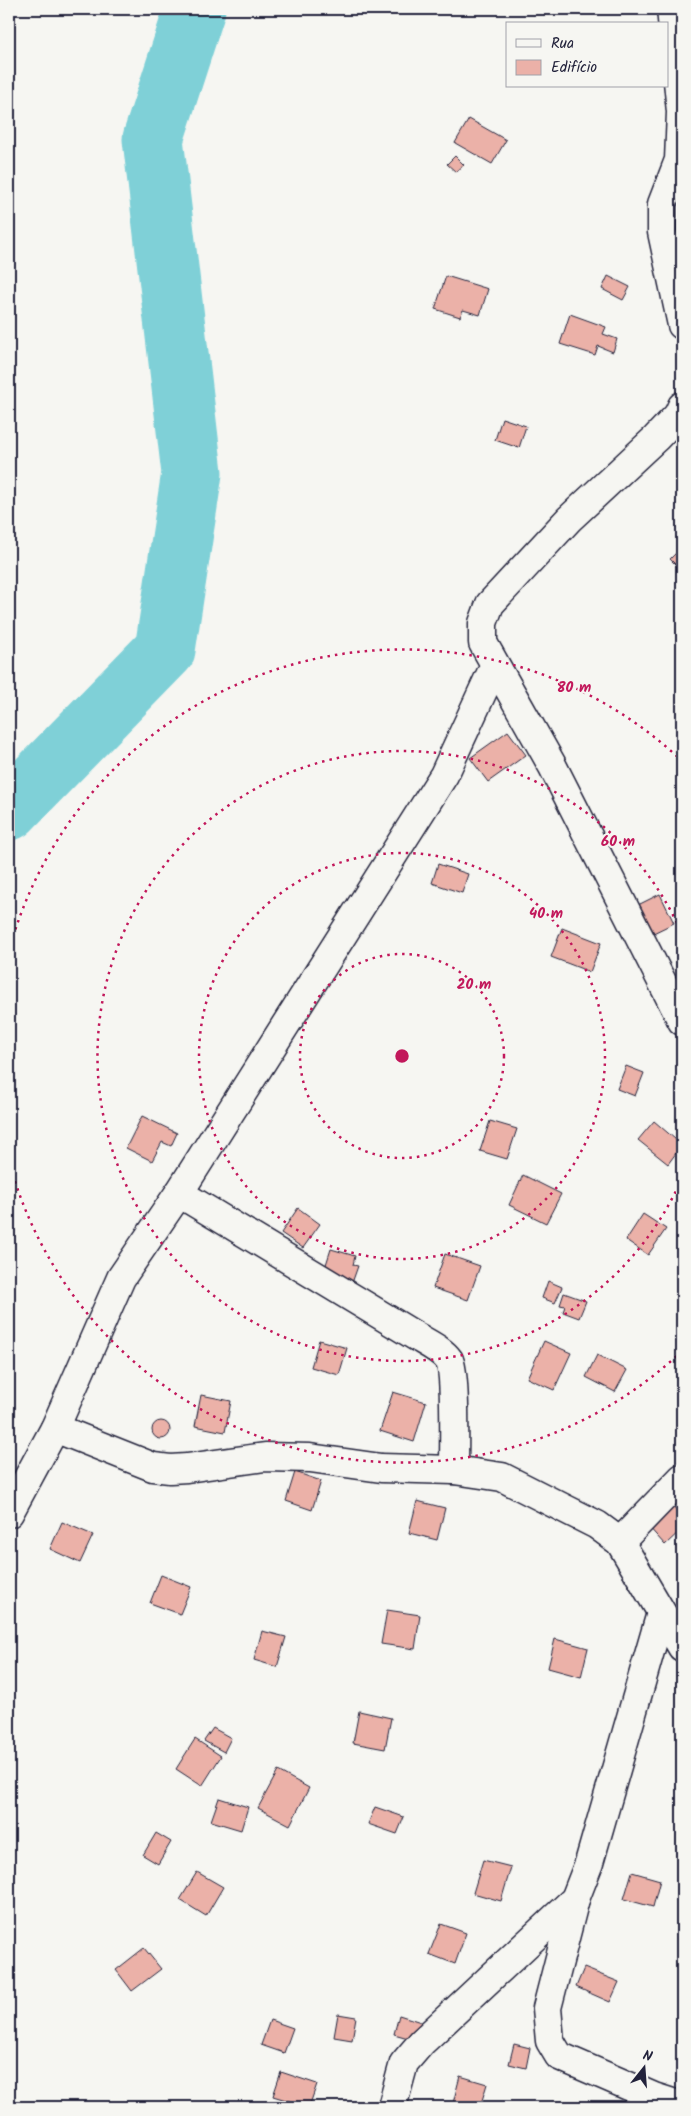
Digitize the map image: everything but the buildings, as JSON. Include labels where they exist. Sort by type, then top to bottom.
[{"type":"street","points":[[671,9],[681,112],[679,160],[662,204],[662,232],[682,325]]},
{"type":"street","points":[[682,406],[678,416],[569,519],[490,604],[483,623],[483,643],[494,667],[552,765],[682,1021]]},
{"type":"street","points":[[9,1513],[55,1428],[121,1278],[179,1193],[444,775],[494,667]]},
{"type":"street","points":[[179,1193],[417,1337],[440,1352],[449,1361],[452,1371],[454,1470]]},
{"type":"street","points":[[55,1428],[153,1467],[170,1469],[265,1457],[310,1458],[381,1468],[454,1470],[502,1477],[597,1525],[620,1542],[682,1647]]},
{"type":"street","points":[[620,1542],[682,1478]]},
{"type":"street","points":[[661,1613],[589,1863],[575,1899],[547,2008],[550,2041],[559,2056],[654,2097],[682,2106]]},
{"type":"street","points":[[392,2107],[404,2063],[422,2042],[575,1899]]},
{"type":"waterway","points":[[9,810],[165,650],[192,473],[153,139],[195,9]]}]
